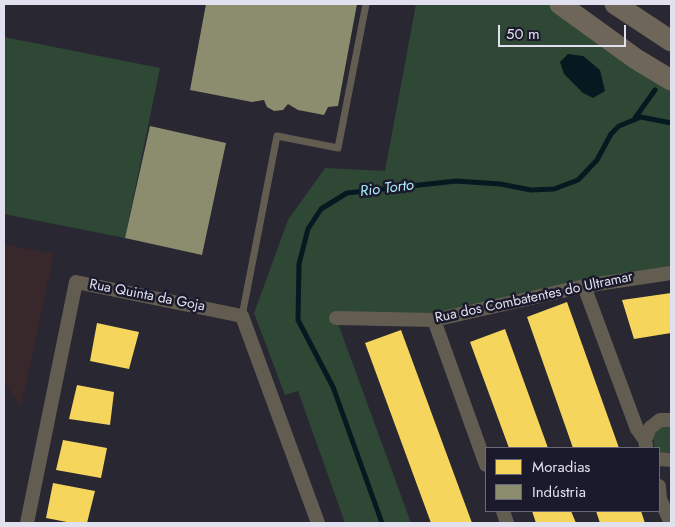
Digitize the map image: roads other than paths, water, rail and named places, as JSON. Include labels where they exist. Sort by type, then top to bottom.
[{"type":"main road","points":[[560,4],[636,59],[671,80]]},
{"type":"main road","points":[[615,4],[671,42]]},
{"type":"street","name":"Rua dos Combatentes do Ultramar","points":[[336,318],[434,320],[584,286],[640,276],[671,273]]},
{"type":"street","name":"Rua Quinta da Goja","points":[[28,523],[76,282],[242,316]]},
{"type":"street","points":[[584,286],[637,429],[646,444]]},
{"type":"street","points":[[242,316],[318,523]]},
{"type":"street","points":[[434,320],[485,462]]},
{"type":"street","points":[[646,444],[646,433],[654,423],[660,420],[671,420]]},
{"type":"street","points":[[660,499],[671,523]]},
{"type":"lane","points":[[242,316],[277,136],[338,148],[366,4]]},
{"type":"water","points":[[568,54],[583,56],[600,70],[605,91],[593,98],[583,93],[564,74],[560,62]]},
{"type":"waterway","points":[[635,118],[655,90]]},
{"type":"waterway","name":"Rio Torto","points":[[382,523],[333,387],[298,320],[299,264],[308,229],[321,209],[347,193],[456,181],[500,184],[531,190],[554,189],[578,180],[597,160],[611,134],[619,126],[641,117],[671,123]]}]
